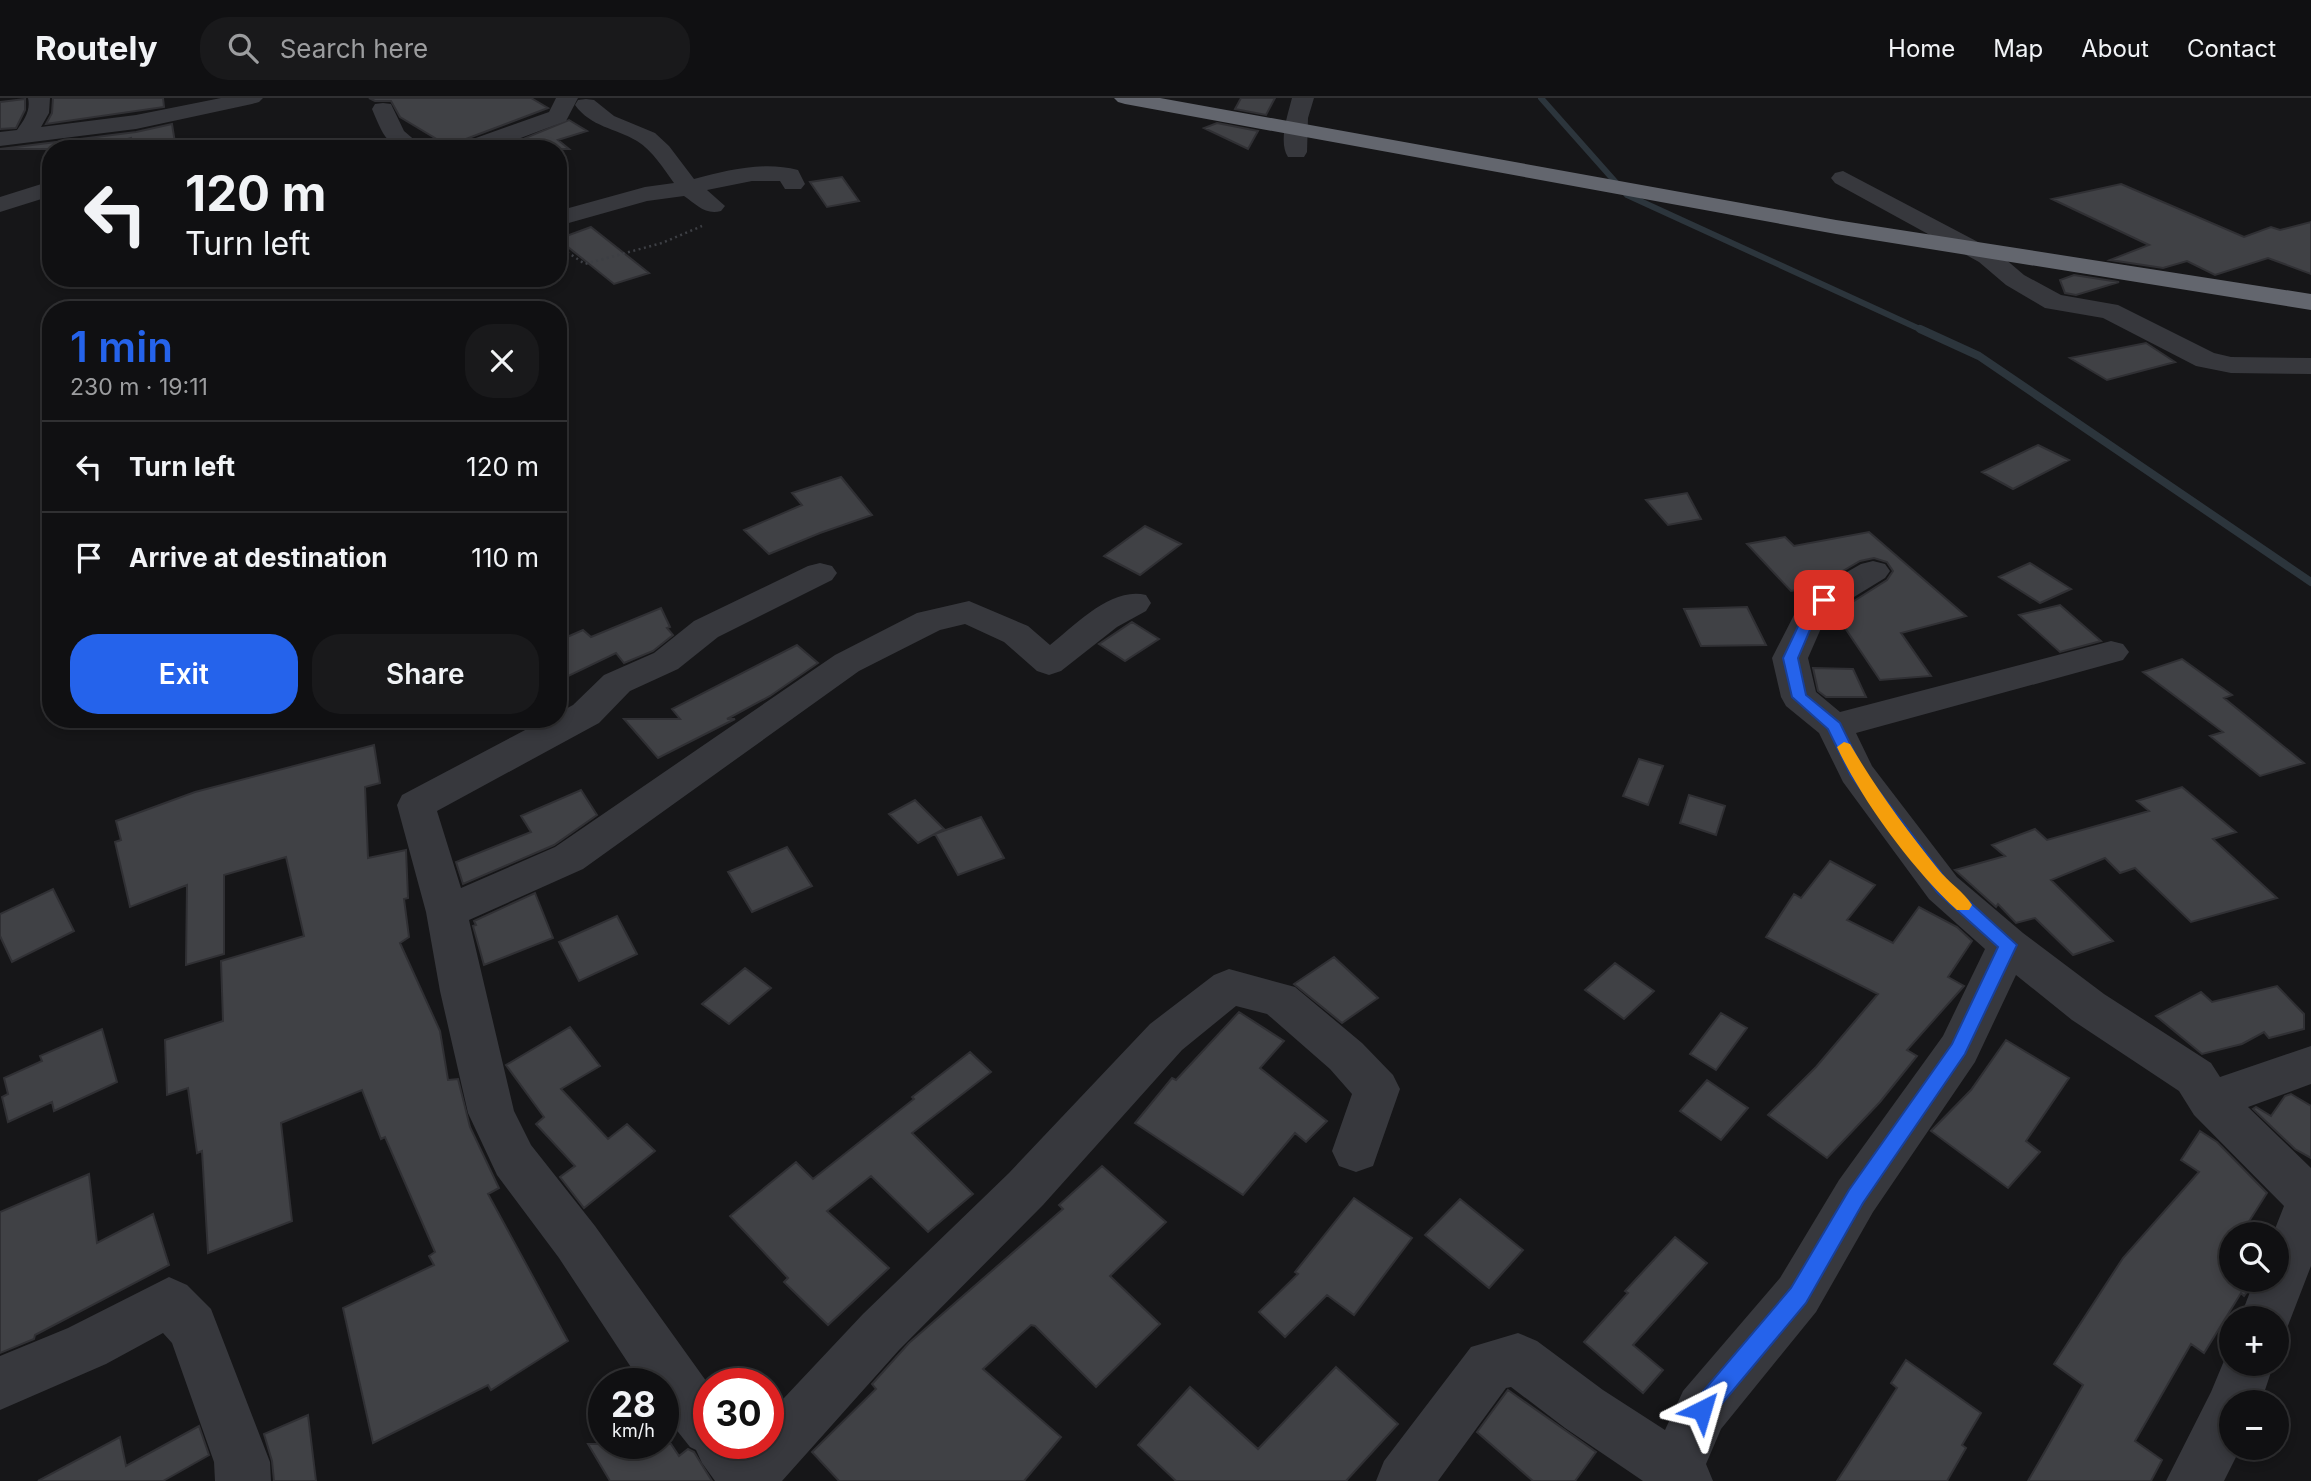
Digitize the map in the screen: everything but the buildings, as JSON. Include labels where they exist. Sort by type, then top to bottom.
[{"type":"highway","points":[[1125,98],[1836,227],[2311,302]]},
{"type":"street","points":[[24,137],[38,114],[41,104],[39,98]]},
{"type":"street","points":[[0,139],[136,122],[252,98]]},
{"type":"street","points":[[1296,152],[1297,118],[1303,98]]},
{"type":"street","points":[[495,140],[558,116],[575,100],[612,100]]},
{"type":"street","points":[[575,100],[601,121],[642,134],[658,147],[712,215]]},
{"type":"street","points":[[383,109],[394,135],[401,140]]},
{"type":"street","points":[[123,140],[136,122]]},
{"type":"street","points":[[567,216],[645,194],[689,188],[742,175],[767,172],[790,175],[793,184]]},
{"type":"street","points":[[1843,178],[1988,257],[2015,280],[2054,302],[2109,311],[2140,324],[2206,360],[2231,365],[2311,366]]},
{"type":"street","points":[[0,205],[42,191]]},
{"type":"street","points":[[1873,570],[1824,600],[1806,623],[1790,658],[1799,697],[1834,726],[1856,772],[1943,888],[2008,945],[2088,1007],[2195,1077],[2210,1101],[2311,1200],[2271,1306]]},
{"type":"street","points":[[567,724],[586,714],[617,683],[666,661],[706,629],[820,573]]},
{"type":"street","points":[[447,912],[569,858],[847,663],[929,621],[969,612],[1016,634],[1049,663],[1105,619],[1135,603]]},
{"type":"street","points":[[1834,726],[2111,652]]},
{"type":"street","points":[[560,728],[416,804],[447,912],[464,1003],[496,1125],[514,1160],[577,1242],[693,1408]]},
{"type":"street","points":[[1404,1481],[1490,1366],[1518,1359],[1584,1409],[1680,1475],[1702,1410],[1798,1295],[1856,1196],[1959,1049],[2008,945]]},
{"type":"street","points":[[739,1468],[1026,1189],[1166,1037],[1229,987],[1280,1000],[1346,1056],[1377,1089],[1356,1151]]},
{"type":"street","points":[[2210,1101],[2311,1065]]},
{"type":"street","points":[[0,1383],[87,1346],[169,1302],[193,1327],[242,1462],[243,1481]]},
{"type":"street","points":[[2194,1481],[2219,1432]]},
{"type":"path","points":[[567,252],[585,264],[662,243],[712,215]]},
{"type":"waterway","points":[[1541,98],[1627,195],[1924,331]]},
{"type":"waterway","points":[[1920,329],[1979,356],[2311,582]]},
{"type":"slow traffic","points":[[1844,747],[1856,772],[1895,826],[1943,888],[1963,905]]},
{"type":"route","points":[[1702,1410],[1798,1295],[1856,1196],[1959,1049],[2008,945],[1943,888],[1856,772],[1834,726],[1799,697],[1790,658],[1806,623],[1824,600]]}]
